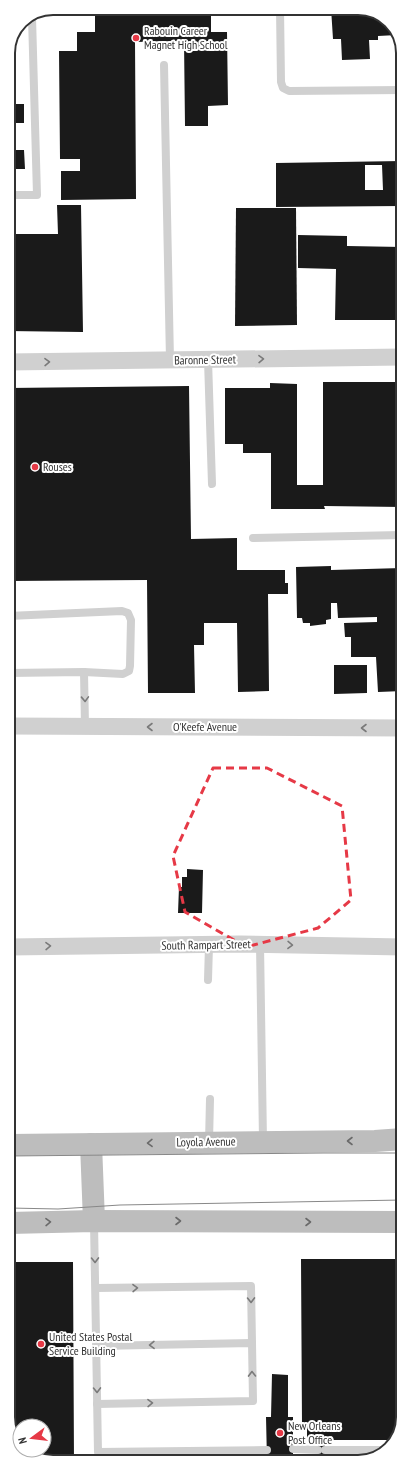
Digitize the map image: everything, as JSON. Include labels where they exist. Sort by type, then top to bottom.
[{"type":"main road","name":"Loyola Avenue","points":[[15,1145],[375,1141],[396,1140]]},
{"type":"main road","points":[[375,1141],[396,1151]]},
{"type":"main road","points":[[91,1144],[94,1221]]},
{"type":"main road","points":[[15,1223],[94,1221],[396,1222]]},
{"type":"street","name":"Baronne Street","points":[[15,362],[396,357]]},
{"type":"street","name":"O'Keefe Avenue","points":[[15,726],[396,728]]},
{"type":"street","name":"South Rampart Street","points":[[15,947],[260,944],[396,947]]},
{"type":"lane","points":[[280,15],[281,82],[283,88],[289,91],[396,90]]},
{"type":"lane","points":[[15,195],[37,195],[32,21]]},
{"type":"lane","points":[[164,65],[170,360]]},
{"type":"lane","points":[[208,360],[212,484]]},
{"type":"lane","points":[[253,538],[396,534]]},
{"type":"lane","points":[[15,616],[122,611],[128,614],[131,620],[130,666],[129,671],[123,674],[84,672],[15,673]]},
{"type":"lane","points":[[84,672],[85,726]]},
{"type":"lane","points":[[260,944],[263,1142]]},
{"type":"lane","points":[[208,980],[209,945]]},
{"type":"lane","points":[[209,1142],[210,1099]]},
{"type":"lane","points":[[94,1221],[98,1452],[267,1450]]},
{"type":"lane","points":[[96,1288],[251,1286],[253,1401],[97,1404]]},
{"type":"lane","points":[[97,1346],[252,1343]]},
{"type":"lane","points":[[293,1449],[377,1450]]},
{"type":"highlighted area","points":[[213,768],[267,768],[342,806],[351,900],[318,928],[246,947],[185,912],[173,856]]},
{"type":"building","points":[[95,15],[211,15],[211,32],[227,32],[228,105],[208,106],[208,126],[185,126],[184,41],[135,42],[136,199],[61,200],[61,171],[80,171],[80,159],[60,159],[59,51],[77,51],[77,32],[95,32]]},
{"type":"building","points":[[331,15],[368,16],[383,24],[392,35],[378,36],[378,40],[369,40],[370,59],[342,60],[341,39],[333,39]]},
{"type":"building","points":[[15,104],[24,104],[24,123],[15,123]]},
{"type":"building","points":[[15,150],[24,150],[25,169],[15,169]]},
{"type":"building","points":[[396,161],[396,206],[276,207],[276,163]],"holes":[[[365,165],[382,165],[383,190],[365,190]]]},
{"type":"building","points":[[57,205],[81,205],[83,332],[15,331],[15,234],[58,234]]},
{"type":"building","points":[[236,208],[296,208],[297,325],[235,326]]},
{"type":"building","points":[[298,235],[347,236],[347,246],[396,247],[396,320],[335,320],[336,269],[298,268]]},
{"type":"building","points":[[323,382],[396,382],[396,507],[324,506],[325,509],[271,509],[271,453],[243,453],[243,444],[225,444],[225,388],[270,388],[270,383],[297,384],[297,485],[323,485]]},
{"type":"building","points":[[189,386],[191,539],[237,538],[237,570],[285,570],[285,583],[288,583],[288,594],[268,594],[269,691],[238,692],[237,623],[204,623],[204,645],[194,645],[195,693],[148,693],[147,580],[15,581],[15,388]]},
{"type":"building","points":[[331,566],[331,570],[396,568],[396,691],[378,692],[376,657],[351,657],[351,637],[345,637],[344,623],[377,622],[377,617],[338,618],[337,603],[331,603],[331,619],[326,620],[326,624],[310,626],[310,623],[303,623],[302,618],[297,618],[296,567]]},
{"type":"building","points":[[334,665],[367,665],[367,693],[334,694]]},
{"type":"building","points":[[187,869],[203,870],[202,913],[178,913],[179,887],[182,887],[182,877],[187,877]]},
{"type":"building","points":[[301,1259],[396,1259],[396,1417],[391,1436],[388,1440],[325,1440],[325,1455],[318,1455],[318,1440],[307,1440],[307,1426],[302,1425]]},
{"type":"building","name":"United States Postal Service Building","points":[[15,1262],[73,1262],[74,1455],[52,1455],[52,1418],[15,1418]]},
{"type":"building","name":"New Orleans Post Office","points":[[272,1374],[288,1375],[288,1417],[293,1417],[293,1455],[267,1455],[266,1417],[271,1417]]},
{"type":"tram line","points":[[15,1156],[396,1153]]},
{"type":"tram line","points":[[15,1208],[58,1209],[120,1205],[396,1200]]},
{"type":"place","name":"Rabouin Career Magnet High School","points":[[136,38]]},
{"type":"place","name":"Rouses","points":[[35,467]]},
{"type":"place","name":"United States Postal Service Building","points":[[41,1344]]},
{"type":"place","name":"New Orleans Post Office","points":[[280,1433]]}]
